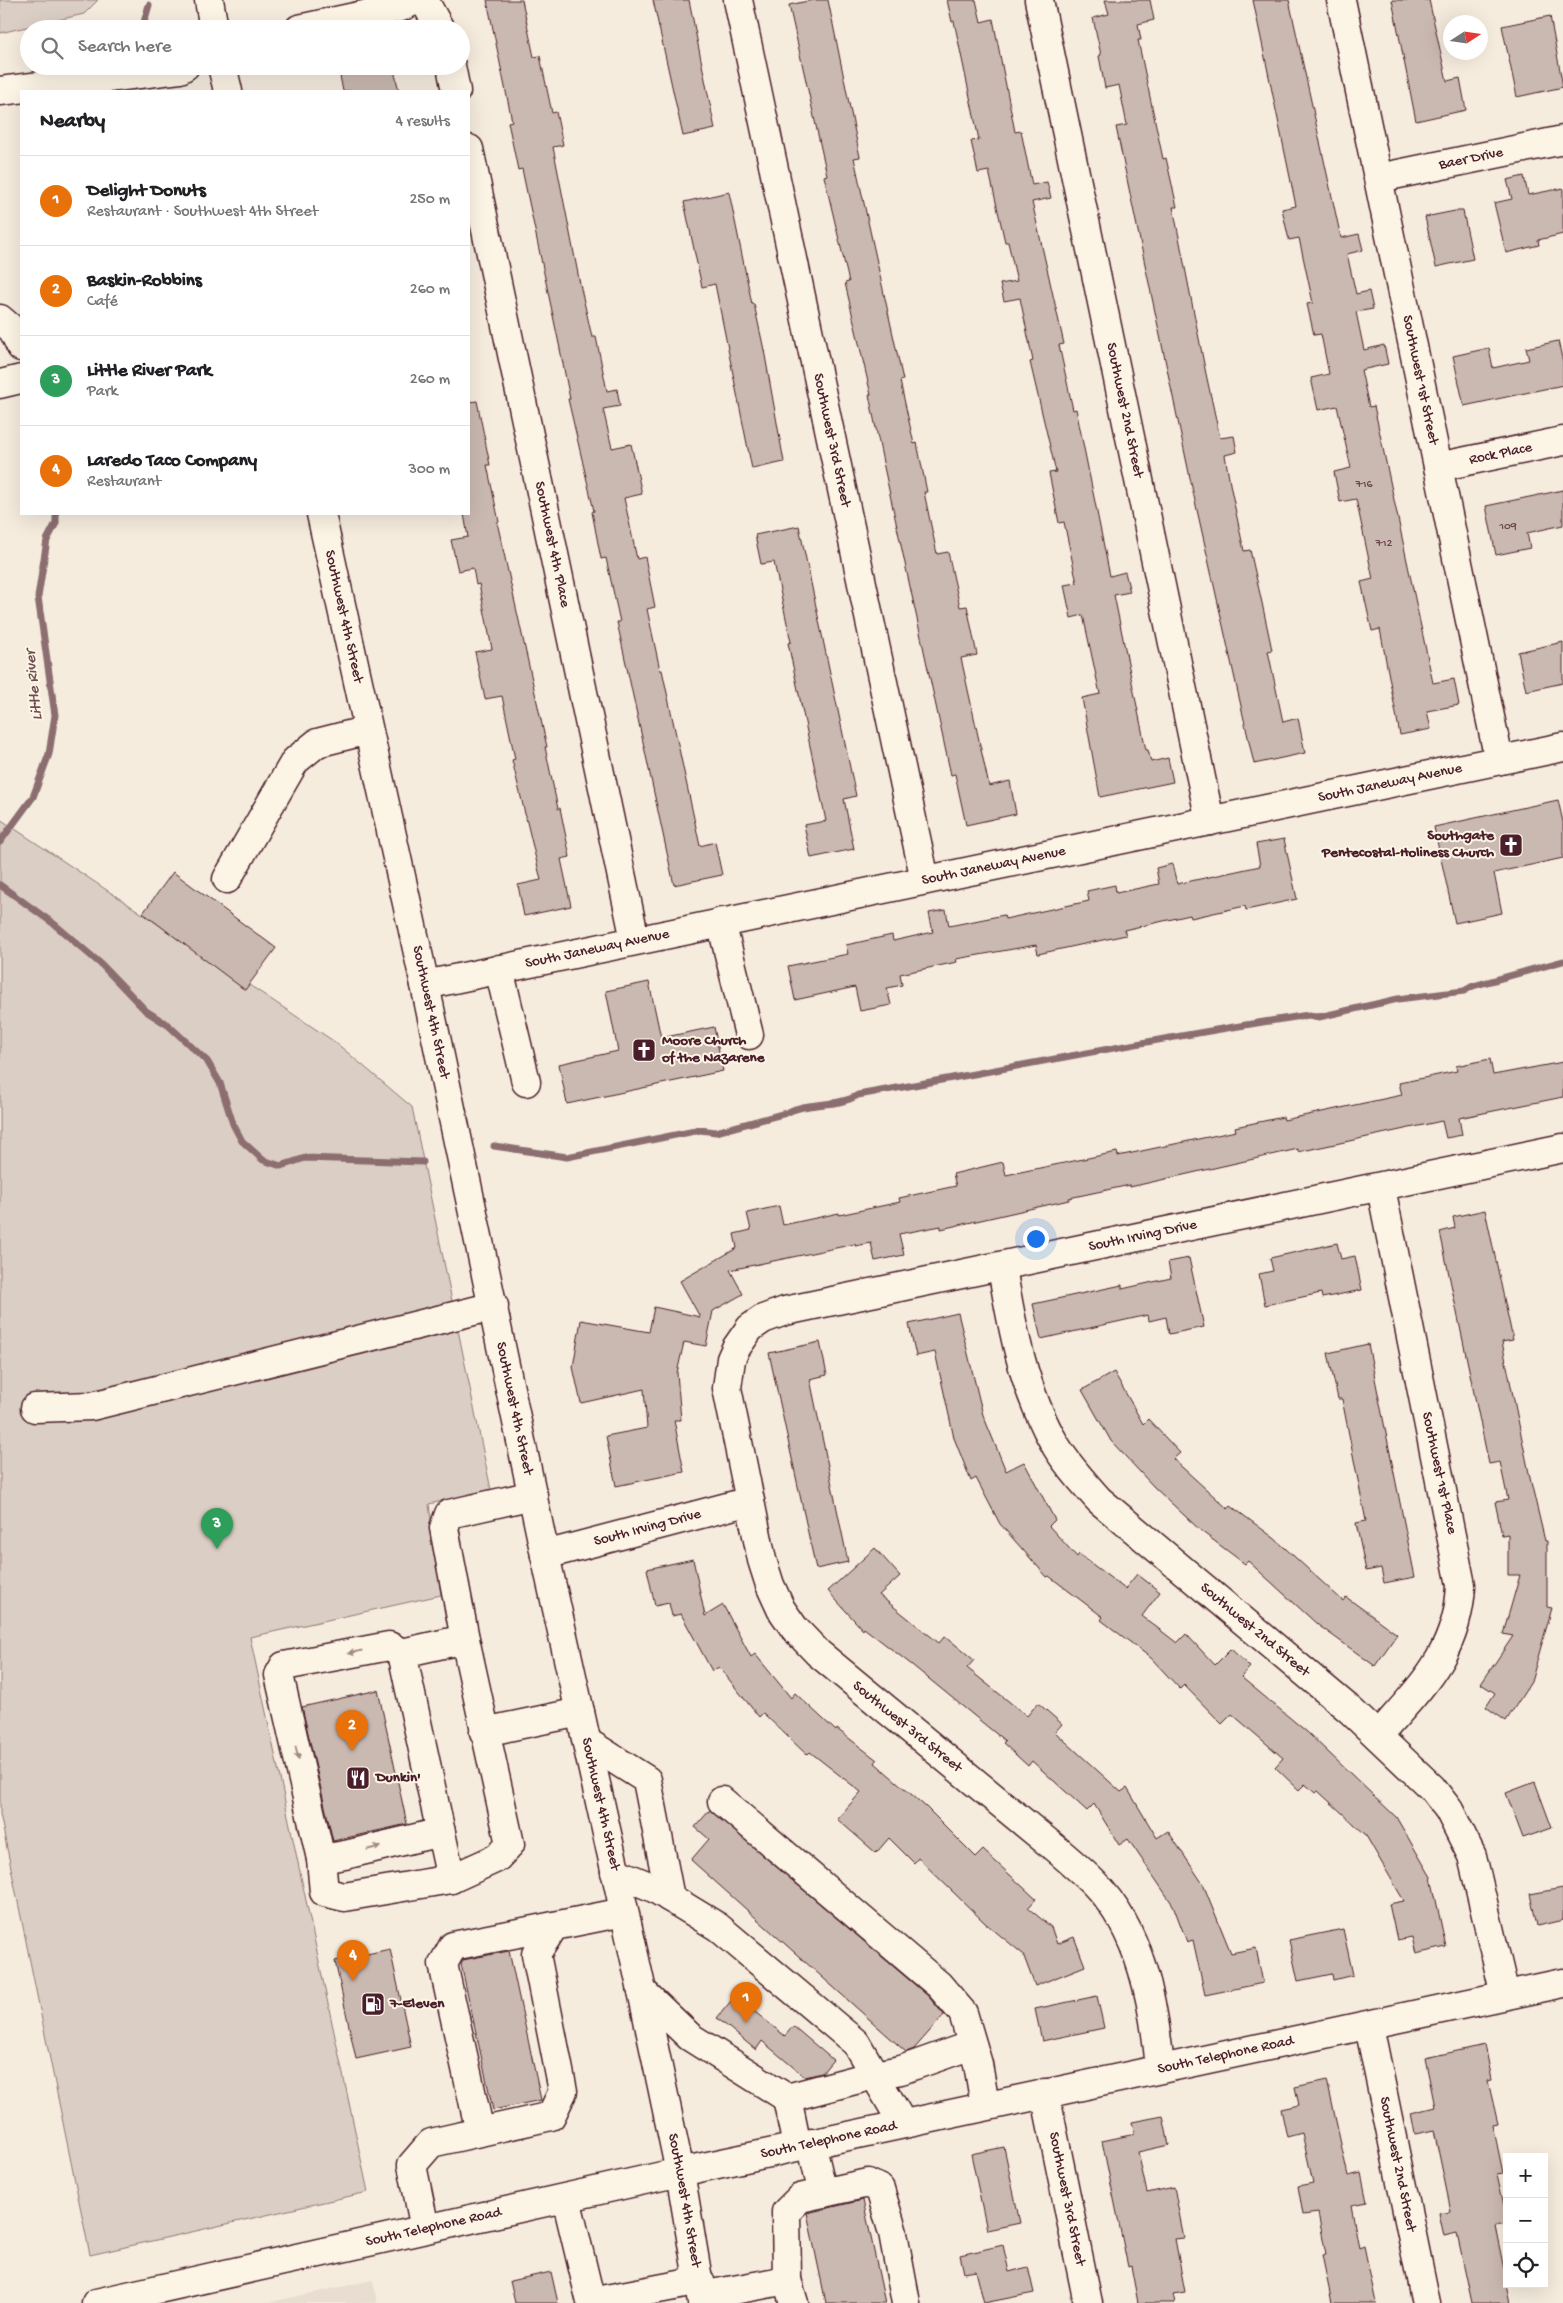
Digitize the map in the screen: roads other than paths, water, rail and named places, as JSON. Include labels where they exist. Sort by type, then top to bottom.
[{"type":"street","points":[[209,0],[212,20]]},
{"type":"street","points":[[341,20],[401,7],[416,0]]},
{"type":"street","points":[[424,0],[435,20]]},
{"type":"street","name":"Southwest 3rd Street","points":[[738,0],[925,880]]},
{"type":"street","name":"Southwest 2nd Street","points":[[1039,0],[1210,821]]},
{"type":"street","name":"Southwest 1st Street","points":[[1341,0],[1500,760]]},
{"type":"street","points":[[0,91],[131,75]]},
{"type":"street","points":[[224,75],[228,90]]},
{"type":"street","points":[[453,75],[456,90]]},
{"type":"street","name":"Baer Drive","points":[[1378,178],[1563,140]]},
{"type":"street","name":"Southwest 4th Place","points":[[470,154],[635,940]]},
{"type":"street","points":[[0,318],[13,330],[20,345]]},
{"type":"street","points":[[0,384],[20,379]]},
{"type":"street","name":"Rock Place","points":[[1438,467],[1563,440]]},
{"type":"street","name":"Southwest 4th Street","points":[[321,515],[494,1306],[545,1555],[642,1991],[680,2172],[701,2293]]},
{"type":"street","points":[[227,878],[295,761],[317,743],[368,730]]},
{"type":"street","name":"South Janeway Avenue","points":[[424,985],[1563,747]]},
{"type":"street","points":[[721,922],[749,1035]]},
{"type":"street","points":[[499,969],[526,1082]]},
{"type":"street","name":"South Irving Drive","points":[[736,1348],[750,1328],[763,1319],[785,1311],[1381,1188],[1563,1148]]},
{"type":"street","name":"Southwest 1st Place","points":[[1378,1736],[1431,1674],[1450,1643],[1460,1611],[1461,1585],[1381,1188]]},
{"type":"street","name":"Southwest 2nd Street","points":[[1002,1266],[1008,1307],[1027,1383],[1046,1427],[1072,1468],[1099,1500],[1350,1710],[1432,1788],[1449,1810],[1472,1856],[1505,1995]]},
{"type":"street","points":[[35,1408],[92,1406],[494,1306]]},
{"type":"street","name":"Southwest 3rd Street","points":[[736,1348],[727,1376],[726,1388],[762,1560],[770,1585],[781,1609],[795,1629],[818,1653],[1056,1849],[1095,1884],[1113,1908],[1130,1939],[1144,1973],[1156,2029],[1160,2068]]},
{"type":"street","points":[[465,1639],[402,1653],[388,1646],[284,1666],[279,1675],[321,1858],[324,1892],[344,1897],[451,1879],[497,1858],[510,1844],[484,1732],[444,1528],[449,1514],[533,1495]]},
{"type":"street","name":"South Irving Drive","points":[[545,1555],[750,1501]]},
{"type":"street","points":[[402,1653],[451,1879]]},
{"type":"street","points":[[484,1732],[580,1712]]},
{"type":"street","points":[[587,1742],[647,1780],[670,1898]]},
{"type":"street","points":[[722,1801],[939,1985],[963,2013],[978,2064],[985,2106]]},
{"type":"street","points":[[321,1858],[345,1855],[441,1832]]},
{"type":"street","points":[[615,1872],[654,1888],[718,1928],[856,2043],[902,2124]]},
{"type":"street","points":[[480,2132],[443,1964],[453,1946],[624,1912]]},
{"type":"street","points":[[425,2229],[412,2165],[431,2143],[550,2116],[563,2091],[536,1954],[554,1926]]},
{"type":"street","name":"South Telephone Road","points":[[112,2301],[680,2172],[1563,1983]]},
{"type":"street","points":[[642,1991],[690,2037],[787,2098],[823,2193]]},
{"type":"street","name":"Southwest 2nd Street","points":[[1368,2026],[1426,2303]]},
{"type":"street","points":[[787,2098],[874,2074],[901,2070],[972,2045]]},
{"type":"street","name":"Southwest 3rd Street","points":[[1045,2094],[1088,2303]]},
{"type":"street","points":[[566,2198],[591,2302],[701,2293],[791,2292],[786,2212],[800,2198],[868,2183],[880,2189],[893,2233],[906,2303]]},
{"type":"waterway","name":"Little River","points":[[145,20],[149,5]]},
{"type":"waterway","name":"Little River","points":[[0,842],[33,797],[49,754],[55,715],[38,597],[47,540],[56,523],[56,515]]},
{"type":"waterway","points":[[0,885],[54,924],[102,965],[146,1011],[168,1025],[207,1061],[220,1083],[233,1124],[242,1141],[263,1160],[281,1166],[305,1158],[423,1162]]},
{"type":"waterway","points":[[494,1146],[567,1157],[700,1130],[716,1132],[803,1107],[841,1102],[858,1095],[1196,1033],[1309,1015],[1319,1017],[1398,999],[1464,991],[1473,986],[1563,961]]},
{"type":"place","name":"Southgate Pentecostal-Holiness Church","points":[[1511,845]]},
{"type":"place","name":"Moore Church of the Nazarene","points":[[644,1050]]},
{"type":"place","name":"Little River Park","points":[[217,1549]]},
{"type":"place","name":"Baskin-Robbins","points":[[352,1751]]},
{"type":"place","name":"Dunkin'","points":[[358,1778]]},
{"type":"place","name":"Laredo Taco Company","points":[[353,1981]]},
{"type":"place","name":"7-Eleven","points":[[373,2004]]},
{"type":"place","name":"Delight Donuts","points":[[746,2023]]}]
